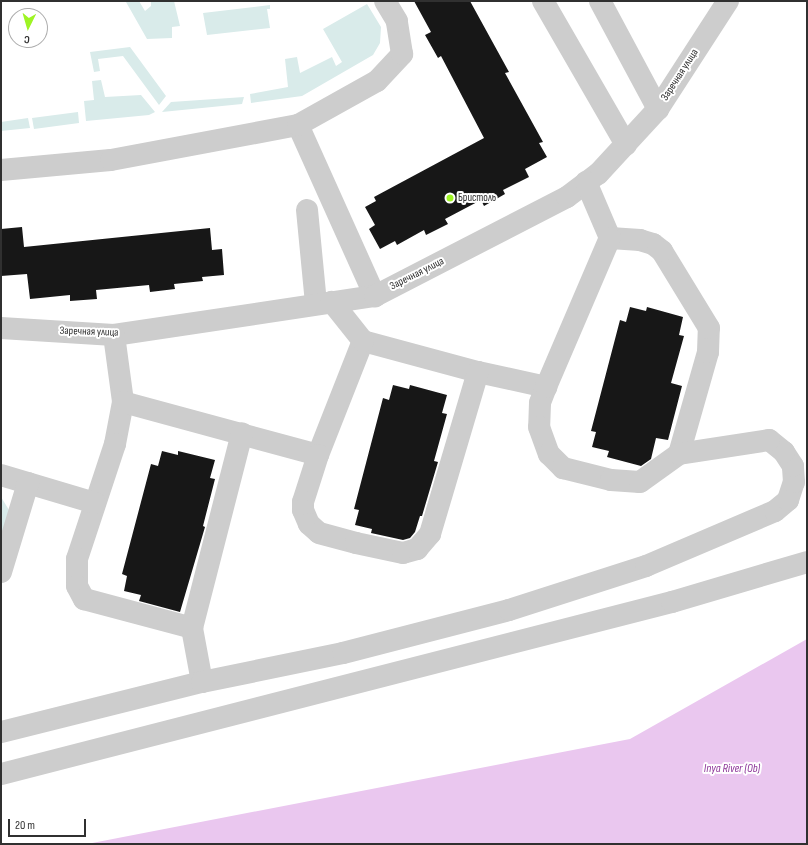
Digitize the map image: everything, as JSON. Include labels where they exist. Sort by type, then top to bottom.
[{"type":"street","points":[[1,170],[111,160],[298,125],[377,81],[402,54],[397,21],[385,1]]},
{"type":"street","points":[[543,1],[626,145]]},
{"type":"street","points":[[600,1],[658,109]]},
{"type":"street","name":"Заречная улица","points":[[1,328],[114,335],[375,296],[567,197],[598,174],[658,109],[728,1]]},
{"type":"street","points":[[298,125],[375,296]]},
{"type":"street","points":[[1,732],[202,682],[343,654],[510,610],[646,566],[775,511],[788,500],[794,482],[793,466],[784,452],[769,440],[757,440],[679,454],[640,482],[611,480],[563,468],[550,454],[539,427],[540,403],[610,238],[586,182]]},
{"type":"street","points":[[307,210],[324,303],[363,341],[478,372],[546,386]]},
{"type":"street","points":[[610,238],[640,240],[652,244],[662,251],[709,328],[708,352],[679,454]]},
{"type":"street","points":[[114,335],[124,402],[116,444],[77,560],[78,586],[84,599],[192,628]]},
{"type":"street","points":[[363,341],[318,455],[303,502],[303,510],[309,524],[319,533],[356,543],[403,553],[417,549],[430,534],[478,372]]},
{"type":"street","points":[[124,402],[318,455]]},
{"type":"street","points":[[202,682],[192,628],[242,433]]},
{"type":"street","points":[[1,475],[95,503]]},
{"type":"street","points":[[1,572],[28,483]]},
{"type":"street","points":[[1,774],[672,602],[807,562]]},
{"type":"shaded area","points":[[139,1],[145,11],[151,6],[151,1],[174,1],[180,26],[172,27],[172,38],[147,39],[126,2]]},
{"type":"shaded area","points":[[367,4],[381,27],[380,43],[373,55],[302,96],[251,103],[250,94],[288,87],[285,59],[297,57],[300,73],[332,57],[336,66],[342,62],[323,29]]},
{"type":"shaded area","points":[[270,5],[270,9],[267,9],[270,28],[207,35],[203,13]]},
{"type":"shaded area","points":[[130,47],[166,96],[159,105],[123,56],[98,59],[100,71],[94,72],[90,52]]},
{"type":"shaded area","points":[[101,80],[105,97],[141,95],[155,112],[149,115],[86,121],[84,101],[94,100],[92,81]]},
{"type":"shaded area","points":[[244,97],[242,104],[162,112],[171,102]]},
{"type":"shaded area","points":[[78,112],[79,123],[34,129],[32,118]]},
{"type":"shaded area","points":[[28,118],[30,128],[1,131],[1,122]]},
{"type":"shaded area","points":[[1,497],[14,518],[7,537],[1,530]]},
{"type":"water","name":"Inya River (Ob)","points":[[807,639],[807,844],[87,844],[630,739]]},
{"type":"building","points":[[414,1],[470,1],[509,72],[505,73],[543,142],[539,143],[547,157],[525,169],[529,177],[503,190],[505,194],[484,206],[481,200],[445,219],[448,224],[426,235],[424,230],[397,245],[395,241],[380,249],[369,229],[375,225],[365,207],[376,201],[374,197],[484,138],[441,56],[438,58],[425,35],[431,32]]},
{"type":"building","points":[[22,227],[24,247],[210,228],[212,250],[222,249],[224,275],[202,277],[203,281],[174,284],[175,289],[150,292],[149,285],[96,290],[97,299],[70,301],[70,295],[30,299],[27,274],[1,276],[1,229]]},
{"type":"building","points":[[630,307],[646,311],[647,307],[683,317],[679,335],[684,336],[671,383],[682,386],[668,440],[656,438],[651,459],[641,466],[607,457],[609,451],[592,447],[596,432],[591,431],[620,320],[626,322]]},
{"type":"building","points":[[393,385],[409,389],[410,385],[447,395],[442,413],[447,414],[434,461],[438,462],[422,516],[420,516],[415,532],[410,538],[403,540],[371,533],[372,529],[355,525],[359,510],[354,509],[383,398],[389,400]]},
{"type":"building","points":[[162,451],[178,455],[178,451],[215,460],[210,478],[215,479],[203,526],[205,527],[180,612],[139,601],[141,595],[124,591],[127,576],[122,574],[151,464],[158,466]]},
{"type":"place","name":"Бристоль","points":[[450,198]]}]
